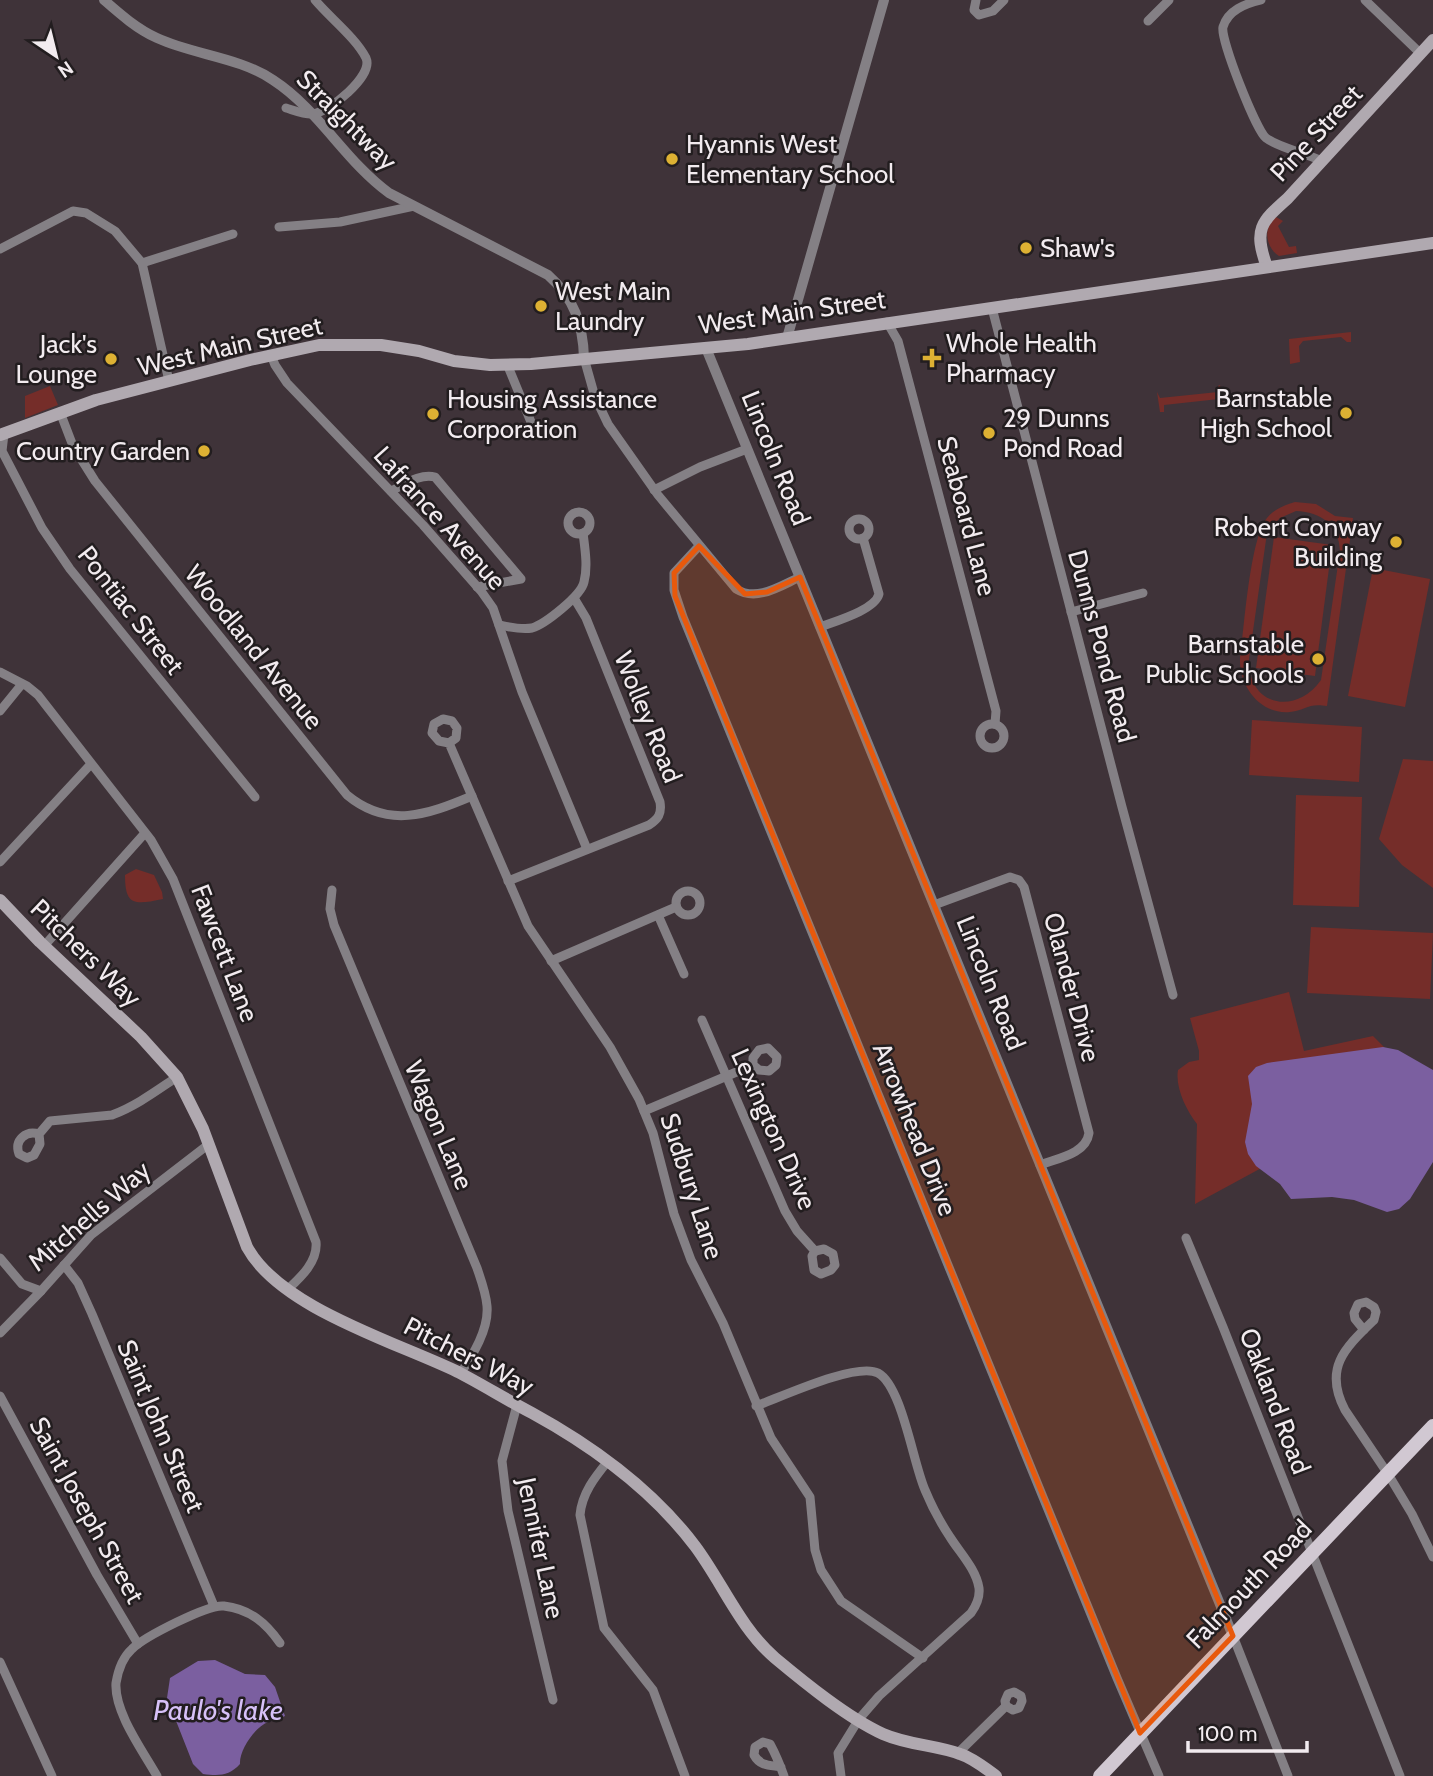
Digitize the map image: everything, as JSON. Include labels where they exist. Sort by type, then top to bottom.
[{"type":"main road","name":"Pine Street","points":[[1267,267],[1262,248],[1263,222],[1433,40]]},
{"type":"main road","name":"West Main Street","points":[[2,434],[60,412],[169,381],[319,345],[370,344],[408,349],[454,361],[507,365],[706,348],[1433,243]]},
{"type":"main road","name":"Pitchers Way","points":[[0,900],[44,946],[141,1037],[177,1077],[209,1144],[247,1247],[260,1267],[287,1290],[326,1313],[460,1374],[572,1436],[645,1491],[684,1533],[760,1643],[805,1682],[874,1729],[900,1740],[958,1753],[976,1761],[996,1776]]},
{"type":"main road","name":"Falmouth Road","points":[[1100,1776],[1433,1426]]},
{"type":"street","points":[[286,108],[313,114],[329,107],[365,73],[367,63],[361,51],[315,0]]},
{"type":"street","points":[[787,338],[884,0]]},
{"type":"street","points":[[976,0],[974,10],[979,15],[993,11],[1004,0]]},
{"type":"street","points":[[1148,21],[1169,0]]},
{"type":"street","points":[[1261,0],[1235,10],[1222,32],[1255,124],[1270,141],[1322,160]]},
{"type":"street","points":[[1365,0],[1420,54]]},
{"type":"street","name":"Straightway","points":[[107,1],[154,37],[263,73],[313,114],[371,179],[389,193],[512,255],[553,280],[571,301],[579,319],[584,358]]},
{"type":"street","points":[[279,228],[340,222],[414,206]]},
{"type":"street","points":[[0,249],[66,213],[77,210],[91,215],[115,231],[142,263],[169,381]]},
{"type":"street","points":[[142,263],[233,234]]},
{"type":"street","name":"Dunns Pond Road","points":[[992,308],[1173,995]]},
{"type":"street","name":"Seaboard Lane","points":[[887,322],[898,341],[921,426],[996,711],[995,724]]},
{"type":"street","name":"Lincoln Road","points":[[706,348],[1233,1636]]},
{"type":"street","name":"Lafrance Avenue","points":[[271,355],[287,383],[391,491],[493,608],[526,704],[587,849]]},
{"type":"street","points":[[584,358],[600,410],[654,489],[698,546],[736,589],[755,595],[800,578]]},
{"type":"street","points":[[507,365],[531,422]]},
{"type":"street","name":"Woodland Avenue","points":[[60,412],[73,446],[95,481],[346,795],[365,808],[402,816],[432,811],[472,796]]},
{"type":"street","name":"Pontiac Street","points":[[2,434],[2,451],[42,528],[71,569],[255,797]]},
{"type":"street","points":[[654,489],[747,449]]},
{"type":"street","points":[[391,491],[416,479],[435,477],[521,579],[477,587]]},
{"type":"street","points":[[499,625],[531,628],[574,598],[582,589],[585,577],[583,533]]},
{"type":"street","points":[[820,627],[870,607],[878,599],[879,594],[863,538]]},
{"type":"street","name":"Arrowhead Drive","points":[[698,546],[674,573],[673,584],[679,607],[1159,1776]]},
{"type":"street","points":[[1072,612],[1143,593]]},
{"type":"street","name":"Wolley Road","points":[[508,881],[649,825],[657,819],[661,811],[660,802],[586,618],[574,598]]},
{"type":"street","name":"Fawcett Lane","points":[[0,672],[38,695],[145,833],[173,879],[316,1242],[316,1252],[311,1263],[287,1290]]},
{"type":"street","points":[[0,711],[22,684]]},
{"type":"street","name":"Sudbury Lane","points":[[449,743],[528,926],[610,1047],[644,1111],[653,1133],[682,1236],[771,1438],[810,1497],[816,1557],[830,1586],[848,1606],[923,1658]]},
{"type":"street","points":[[0,862],[91,764]]},
{"type":"street","points":[[44,946],[145,833]]},
{"type":"street","name":"Olander Drive","points":[[934,905],[993,881],[1010,877],[1019,880],[1024,887],[1089,1133],[1082,1148],[1040,1165]]},
{"type":"street","name":"Wagon Lane","points":[[332,890],[330,909],[334,925],[477,1268],[486,1296],[488,1313],[484,1329],[460,1374]]},
{"type":"street","points":[[551,961],[676,906]]},
{"type":"street","points":[[657,915],[684,974]]},
{"type":"street","name":"Lexington Drive","points":[[702,1020],[785,1210],[797,1231],[815,1251]]},
{"type":"street","points":[[644,1111],[753,1065]]},
{"type":"street","points":[[39,1134],[50,1121],[107,1116],[121,1112],[177,1077]]},
{"type":"street","name":"Mitchells Way","points":[[0,1258],[22,1284],[41,1290],[91,1235],[209,1144]]},
{"type":"street","name":"Oakland Road","points":[[1186,1238],[1400,1776]]},
{"type":"street","name":"Saint John Street","points":[[64,1265],[78,1283],[214,1606]]},
{"type":"street","points":[[0,1333],[41,1290]]},
{"type":"street","points":[[1364,1330],[1340,1357],[1337,1387],[1345,1410],[1412,1514],[1433,1557]]},
{"type":"street","points":[[756,1406],[861,1370],[877,1373],[890,1383],[924,1488],[939,1520],[970,1566],[979,1589],[977,1603],[971,1613],[879,1696],[859,1719],[838,1753],[841,1776]]},
{"type":"street","name":"Saint Joseph Street","points":[[0,1396],[97,1575],[138,1644]]},
{"type":"street","name":"Jennifer Lane","points":[[517,1405],[502,1461],[506,1499],[553,1700]]},
{"type":"street","points":[[608,1461],[588,1487],[582,1499],[580,1514],[600,1614],[608,1635],[653,1690],[685,1776]]},
{"type":"street","points":[[157,1776],[125,1719],[117,1698],[116,1682],[119,1670],[130,1650],[214,1606],[231,1607],[255,1615],[280,1643]]},
{"type":"street","points":[[1233,1636],[1288,1776]]},
{"type":"street","points":[[0,1662],[52,1776]]},
{"type":"street","points":[[958,1753],[1006,1706]]},
{"type":"highlighted area","points":[[699,546],[745,594],[767,592],[800,577],[1233,1636],[1140,1733],[675,596],[674,573]]},
{"type":"shaded area","points":[[1276,217],[1283,221],[1278,226],[1289,247],[1296,246],[1297,253],[1279,256],[1271,248],[1267,232]]},
{"type":"shaded area","points":[[1351,332],[1351,342],[1341,337],[1303,341],[1299,346],[1300,362],[1290,364],[1289,339]]},
{"type":"shaded area","points":[[1220,385],[1223,405],[1220,405],[1219,399],[1164,405],[1164,412],[1160,412],[1157,392],[1160,398],[1218,392]]},
{"type":"shaded area","points":[[50,386],[58,405],[25,418],[25,396]]},
{"type":"shaded area","points":[[1295,502],[1316,504],[1335,516],[1353,518],[1327,706],[1315,705],[1296,711],[1279,712],[1269,709],[1253,697],[1243,679],[1240,659],[1252,563],[1261,529],[1273,512]],"holes":[[[1296,511],[1321,517],[1332,527],[1340,551],[1321,680],[1310,692],[1298,699],[1274,701],[1264,696],[1256,687],[1250,675],[1249,659],[1267,533],[1280,518]]]},
{"type":"shaded area","points":[[1274,537],[1332,545],[1315,676],[1256,668]]},
{"type":"shaded area","points":[[1373,568],[1430,579],[1405,707],[1348,696]]},
{"type":"shaded area","points":[[1252,720],[1362,727],[1359,782],[1249,775]]},
{"type":"shaded area","points":[[1403,759],[1433,761],[1433,888],[1402,865],[1379,839]]},
{"type":"shaded area","points":[[1296,795],[1362,797],[1359,907],[1293,905]]},
{"type":"shaded area","points":[[136,869],[154,875],[163,899],[138,902],[129,898],[125,875]]},
{"type":"shaded area","points":[[1311,927],[1433,933],[1430,999],[1307,993]]},
{"type":"shaded area","points":[[1289,992],[1304,1051],[1373,1036],[1433,1096],[1278,1159],[1195,1204],[1197,1124],[1182,1098],[1178,1084],[1178,1070],[1189,1062],[1199,1060],[1190,1018]]},
{"type":"water","points":[[1383,1047],[1398,1050],[1433,1070],[1433,1162],[1410,1199],[1399,1209],[1387,1212],[1354,1200],[1332,1197],[1291,1199],[1280,1184],[1256,1166],[1248,1154],[1245,1142],[1252,1104],[1248,1076],[1256,1067],[1267,1063]]},
{"type":"water","name":"Paulo's lake","points":[[215,1660],[245,1674],[265,1675],[275,1687],[285,1716],[268,1722],[253,1734],[236,1768],[228,1773],[214,1775],[203,1774],[193,1764],[167,1698],[170,1678],[198,1661]]},
{"type":"place","name":"Hyannis West Elementary School","points":[[672,159]]},
{"type":"place","name":"Shaw's","points":[[1026,248]]},
{"type":"place","name":"West Main Laundry","points":[[541,306]]},
{"type":"place","name":"Whole Health Pharmacy","points":[[932,358]]},
{"type":"place","name":"Jack's Lounge","points":[[111,359]]},
{"type":"place","name":"Barnstable High School","points":[[1346,413]]},
{"type":"place","name":"Housing Assistance Corporation","points":[[433,414]]},
{"type":"place","name":"29 Dunns Pond Road","points":[[989,433]]},
{"type":"place","name":"Country Garden","points":[[204,451]]},
{"type":"place","name":"Robert Conway Building","points":[[1396,542]]},
{"type":"place","name":"Barnstable Public Schools","points":[[1318,659]]}]
